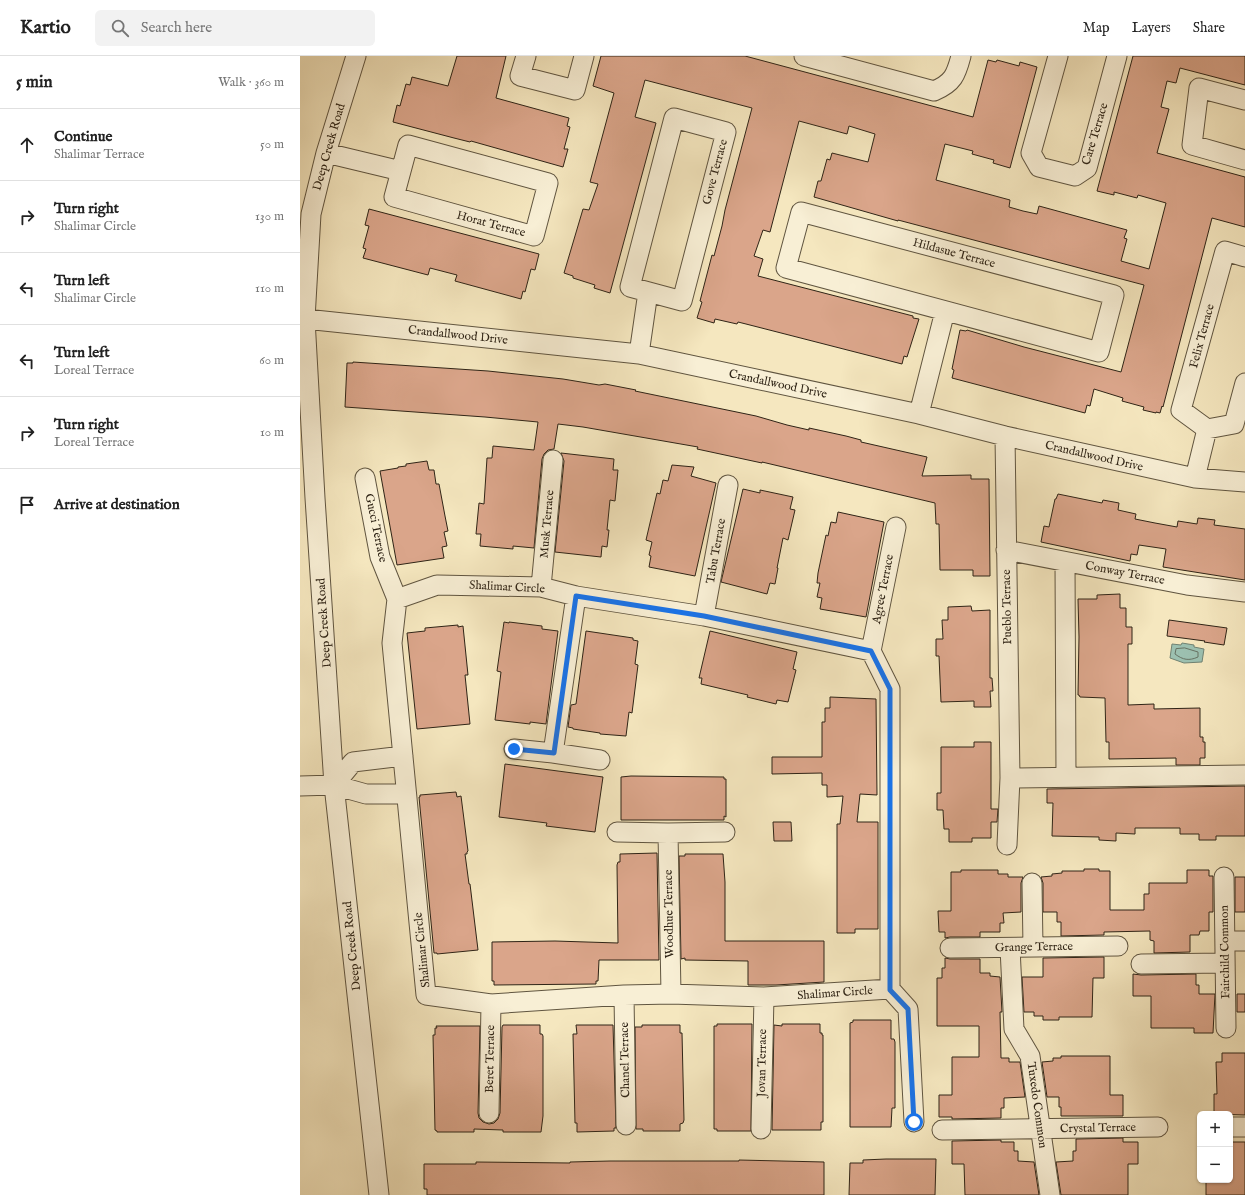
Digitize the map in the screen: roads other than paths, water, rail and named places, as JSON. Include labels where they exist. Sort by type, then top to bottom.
[{"type":"street","name":"Deep Creek Road","points":[[356,56],[306,214],[305,319],[334,785],[380,1195]]},
{"type":"street","points":[[526,56],[520,76],[575,90],[584,56]]},
{"type":"street","points":[[804,56],[934,91],[946,86],[957,72],[961,56]]},
{"type":"street","name":"Care Terrace","points":[[1058,56],[1031,153],[1039,167],[1075,176],[1087,168],[1117,56]]},
{"type":"street","points":[[1245,100],[1199,88],[1192,145],[1245,160]]},
{"type":"street","name":"Gove Terrace","points":[[674,118],[726,132],[682,301],[648,292],[630,287],[674,118]]},
{"type":"street","name":"Horat Terrace","points":[[408,145],[548,183],[534,236],[394,198],[401,171],[408,145]]},
{"type":"street","points":[[326,153],[401,171]]},
{"type":"street","name":"Hildasue Terrace","points":[[801,212],[1114,296],[1099,352],[946,311],[786,268],[801,212]]},
{"type":"street","name":"Felix Terrace","points":[[1207,429],[1181,410],[1225,251],[1245,257]]},
{"type":"street","points":[[639,354],[648,292]]},
{"type":"street","points":[[919,414],[946,311]]},
{"type":"street","name":"Crandallwood Drive","points":[[305,319],[639,354],[919,414],[1005,436],[1195,478],[1245,482]]},
{"type":"street","points":[[1195,478],[1207,429],[1234,424],[1245,383]]},
{"type":"street","name":"Pueblo Terrace","points":[[1005,436],[1010,778],[1007,845]]},
{"type":"street","name":"Musk Terrace","points":[[541,587],[553,460]]},
{"type":"street","name":"Gucci Terrace","points":[[365,478],[380,557],[397,599]]},
{"type":"street","name":"Tabu Terrace","points":[[704,616],[728,485]]},
{"type":"street","name":"Agree Terrace","points":[[871,651],[896,528]]},
{"type":"street","name":"Conway Terrace","points":[[1006,550],[1187,585],[1245,592]]},
{"type":"street","points":[[1065,562],[1066,777]]},
{"type":"street","name":"Shalimar Circle","points":[[438,584],[541,587],[576,596],[704,616],[871,651],[890,689],[890,990],[764,997],[671,994],[624,995],[491,1004],[426,995],[392,643],[397,599],[438,584]]},
{"type":"street","points":[[554,753],[576,596]]},
{"type":"street","points":[[514,749],[600,760]]},
{"type":"street","points":[[334,785],[353,762],[403,756]]},
{"type":"street","points":[[1010,778],[1245,775]]},
{"type":"street","points":[[300,786],[334,785],[366,794],[406,794]]},
{"type":"street","points":[[617,832],[725,832]]},
{"type":"street","name":"Woodhue Terrace","points":[[668,833],[671,994]]},
{"type":"street","name":"Fairchild Common","points":[[1224,877],[1226,1028]]},
{"type":"street","points":[[1032,883],[1033,947]]},
{"type":"street","points":[[1225,941],[1245,941]]},
{"type":"street","name":"Grange Terrace","points":[[950,948],[1118,946]]},
{"type":"street","name":"Tuxedo Common","points":[[1010,948],[1014,1029],[1030,1056],[1050,1195]]},
{"type":"street","points":[[1141,964],[1225,963]]},
{"type":"street","points":[[890,990],[908,1009],[914,1122]]},
{"type":"street","name":"Chanel Terrace","points":[[624,995],[626,1124]]},
{"type":"street","name":"Jovan Terrace","points":[[761,1129],[764,997]]},
{"type":"street","name":"Beret Terrace","points":[[489,1113],[491,1004]]},
{"type":"street","name":"Crystal Terrace","points":[[942,1130],[1158,1127]]},
{"type":"street","points":[[1233,1127],[1245,1127]]},
{"type":"water","points":[[1182,643],[1194,645],[1194,647],[1204,649],[1202,662],[1184,663],[1170,658],[1172,644],[1181,645]]}]
